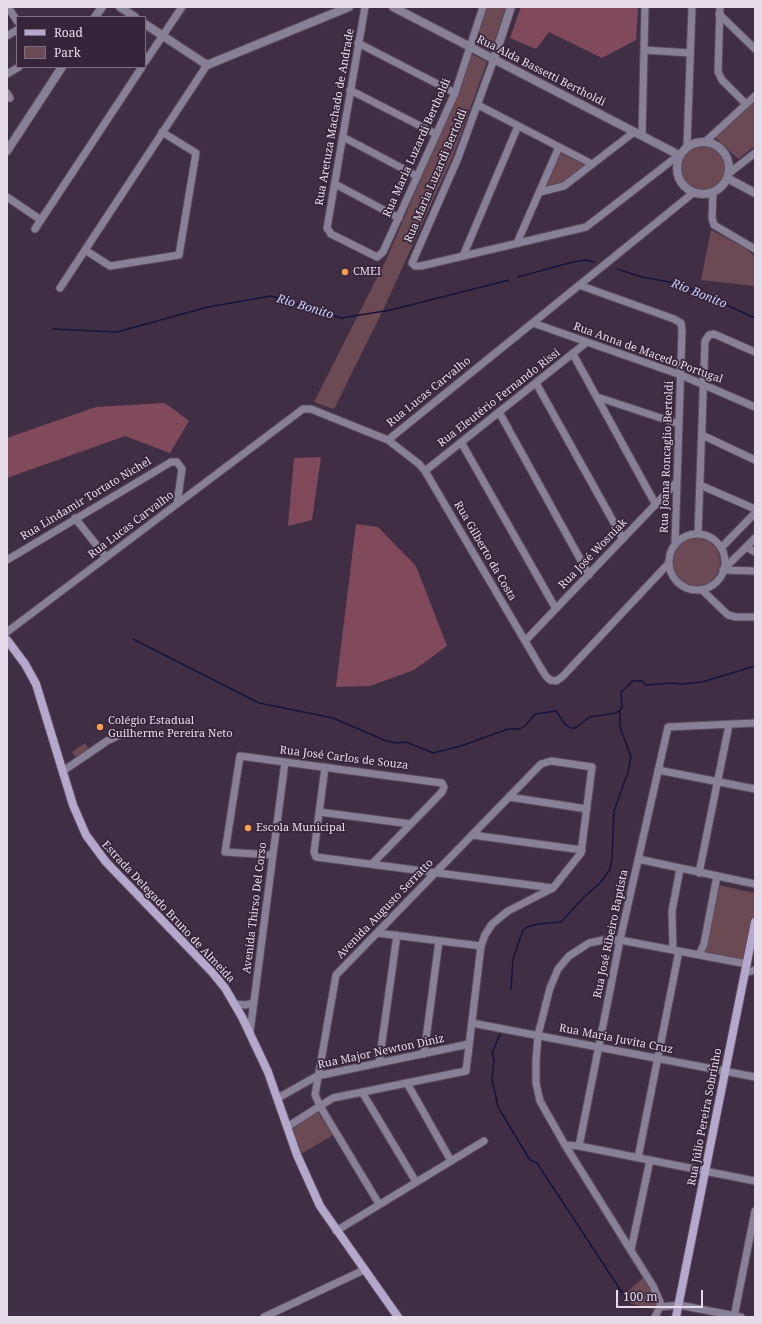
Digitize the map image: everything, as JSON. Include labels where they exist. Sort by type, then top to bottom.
[{"type":"main road","name":"Estrada Delegado Bruno de Almeida","points":[[7,640],[25,664],[36,684],[76,815],[86,835],[99,854],[212,972],[235,1004],[250,1032],[278,1098],[287,1127],[312,1189],[336,1231],[397,1317]]},
{"type":"main road","name":"Rua Júlio Pereira Sobrinho","points":[[676,1317],[755,922]]},
{"type":"street","points":[[8,7],[16,19]]},
{"type":"street","points":[[96,16],[102,7]]},
{"type":"street","points":[[120,7],[134,16]]},
{"type":"street","points":[[146,60],[182,7]]},
{"type":"street","points":[[60,288],[207,65],[349,7]]},
{"type":"street","name":"Rua Aretuza Machado de Andrade","points":[[364,7],[328,230],[375,256],[380,256]]},
{"type":"street","name":"Rua Alda Bassetti Bertholdi","points":[[393,7],[679,155]]},
{"type":"street","points":[[470,47],[483,7]]},
{"type":"street","name":"Rua Maria Luzardi Bertoldi","points":[[462,256],[418,266],[412,263],[458,158],[478,105],[511,7]]},
{"type":"street","points":[[642,136],[646,7]]},
{"type":"street","points":[[687,146],[692,7]]},
{"type":"street","points":[[720,11],[755,49]]},
{"type":"street","points":[[720,11],[719,75],[745,103]]},
{"type":"street","points":[[146,25],[207,65]]},
{"type":"street","points":[[7,36],[16,31]]},
{"type":"street","points":[[358,43],[455,93]]},
{"type":"street","name":"Rua Maria Luzardi Bertholdi","points":[[380,256],[399,218],[455,93],[470,47]]},
{"type":"street","points":[[644,50],[690,52]]},
{"type":"street","points":[[7,74],[17,68]]},
{"type":"street","points":[[8,146],[61,68]]},
{"type":"street","points":[[35,229],[141,68]]},
{"type":"street","points":[[350,90],[436,134]]},
{"type":"street","points":[[706,141],[745,103],[755,96]]},
{"type":"street","points":[[478,105],[592,164]]},
{"type":"street","points":[[462,256],[518,126]]},
{"type":"street","points":[[85,250],[110,266],[179,255],[196,153],[162,132]]},
{"type":"street","points":[[540,192],[564,186],[634,132]]},
{"type":"street","points":[[343,137],[417,176]]},
{"type":"street","points":[[462,256],[586,227],[679,155],[687,146],[699,141],[713,143],[724,152],[729,166],[728,176]]},
{"type":"street","points":[[517,243],[559,147]]},
{"type":"street","points":[[679,155],[676,164],[676,173],[680,181],[686,188],[700,194],[713,192],[723,184],[728,176],[755,153]]},
{"type":"street","points":[[728,176],[755,193]]},
{"type":"street","points":[[335,184],[399,218]]},
{"type":"street","name":"Rua Lucas Carvalho","points":[[7,632],[303,409],[311,409],[388,440],[694,192]]},
{"type":"street","points":[[713,192],[712,218],[714,225],[755,249]]},
{"type":"street","points":[[7,197],[41,220]]},
{"type":"street","name":"Rua Joana Roncaglio Bertoldi","points":[[579,285],[674,319],[681,323],[681,375],[675,544]]},
{"type":"street","name":"Rua Anna de Macedo Portugal","points":[[533,323],[681,375],[755,407]]},
{"type":"street","points":[[698,534],[705,344],[709,335],[718,334],[755,352]]},
{"type":"street","name":"Rua Eleutério Fernando Rissi","points":[[425,470],[587,342]]},
{"type":"street","points":[[573,354],[656,505]]},
{"type":"street","points":[[536,383],[623,539]]},
{"type":"street","points":[[597,397],[679,424]]},
{"type":"street","points":[[498,412],[589,575]]},
{"type":"street","points":[[702,435],[755,460]]},
{"type":"street","name":"Rua Gilberto da Costa","points":[[388,440],[425,470],[545,675],[553,681],[562,677],[669,563]]},
{"type":"street","points":[[461,442],[556,609]]},
{"type":"street","name":"Rua Lindamir Tortato Nichel","points":[[7,560],[165,464],[172,462],[177,462],[181,466],[182,473],[177,504]]},
{"type":"street","name":"Rua José Wosniak","points":[[525,641],[678,482]]},
{"type":"street","points":[[700,485],[755,510]]},
{"type":"street","points":[[721,548],[755,513]]},
{"type":"street","points":[[75,518],[106,558]]},
{"type":"street","points":[[723,570],[724,563],[721,548],[711,539],[698,534],[682,538],[675,544],[672,550],[669,563],[674,578],[679,584],[694,590],[702,590],[715,583],[723,570],[755,538]]},
{"type":"street","points":[[746,547],[755,552]]},
{"type":"street","points":[[723,570],[755,571]]},
{"type":"street","points":[[702,590],[732,617],[755,617]]},
{"type":"street","points":[[699,873],[729,725],[755,723]]},
{"type":"street","name":"Rua José Ribeiro Baptista","points":[[579,1146],[620,940],[668,726],[729,725]]},
{"type":"street","points":[[63,771],[107,741],[124,733]]},
{"type":"street","name":"Rua José Carlos de Souza","points":[[273,855],[225,852],[240,756],[438,782],[444,785],[442,792],[411,824]]},
{"type":"street","name":"Avenida Augusto Serratto","points":[[379,1204],[320,1106],[315,1095],[317,1076],[336,975],[544,762],[551,761],[592,767],[587,809]]},
{"type":"street","name":"Avenida Thirso Del Corso","points":[[250,1032],[285,762]]},
{"type":"street","points":[[325,767],[314,856],[553,888]]},
{"type":"street","points":[[658,770],[755,789]]},
{"type":"street","points":[[287,1127],[333,1098],[466,1071],[481,946],[488,929],[501,915],[553,888],[582,850],[587,809],[509,797]]},
{"type":"street","points":[[319,812],[411,824]]},
{"type":"street","points":[[372,864],[411,824]]},
{"type":"street","points":[[472,835],[582,850]]},
{"type":"street","points":[[638,859],[755,884]]},
{"type":"street","points":[[638,1158],[658,1058],[676,951],[672,911],[680,869]]},
{"type":"street","points":[[699,955],[704,944],[717,876]]},
{"type":"street","points":[[378,933],[481,946]]},
{"type":"street","points":[[379,1063],[397,935]]},
{"type":"street","points":[[655,1317],[660,1306],[656,1291],[544,1109],[537,1092],[535,1072],[538,1035],[553,978],[563,962],[589,943],[603,940],[620,940],[747,964]]},
{"type":"street","points":[[424,1054],[439,941]]},
{"type":"street","points":[[745,973],[755,970]]},
{"type":"street","points":[[235,1004],[245,1005],[254,1003]]},
{"type":"street","name":"Rua Maria Juvita Cruz","points":[[472,1023],[600,1046],[755,1077]]},
{"type":"street","name":"Rua Major Newton Diniz","points":[[278,1098],[317,1076],[469,1044]]},
{"type":"street","points":[[407,1083],[451,1161]]},
{"type":"street","points":[[362,1092],[416,1182]]},
{"type":"street","points":[[336,1231],[484,1141]]},
{"type":"street","points":[[565,1145],[579,1146],[755,1181]]},
{"type":"street","points":[[631,1250],[650,1160]]},
{"type":"street","points":[[660,1306],[678,1305],[737,1317],[755,1211]]},
{"type":"street","points":[[264,1317],[364,1270]]},
{"type":"green space","points":[[486,7],[506,7],[491,51],[474,43]]},
{"type":"green space","points":[[471,54],[487,62],[453,156],[384,308],[334,409],[314,402],[386,260],[458,93]]},
{"type":"green space","points":[[755,99],[755,146],[738,159],[714,136]]},
{"type":"green space","points":[[699,146],[707,146],[719,152],[725,164],[725,172],[719,184],[707,190],[699,190],[687,184],[681,172],[681,164],[687,152]]},
{"type":"green space","points":[[561,153],[585,165],[563,182],[546,186]]},
{"type":"green space","points":[[711,230],[745,248],[755,257],[755,286],[701,280]]},
{"type":"green space","points":[[691,538],[701,538],[710,542],[716,548],[719,553],[719,571],[710,582],[701,586],[691,586],[682,582],[676,576],[672,567],[672,557],[676,548],[682,542]]},
{"type":"green space","points":[[85,743],[89,749],[76,758],[72,752]]},
{"type":"green space","points":[[718,885],[755,893],[755,910],[745,961],[704,953]]},
{"type":"green space","points":[[318,1112],[333,1135],[301,1154],[292,1129]]},
{"type":"green space","points":[[644,1277],[652,1290],[657,1303],[655,1310],[626,1302],[631,1297],[626,1293]]},
{"type":"shaded area","points":[[521,7],[638,7],[636,40],[602,58],[549,32],[536,49],[510,38]]},
{"type":"shaded area","points":[[165,403],[189,421],[170,453],[125,436],[7,478],[7,438],[96,407]]},
{"type":"shaded area","points":[[321,457],[312,520],[288,526],[294,458]]},
{"type":"shaded area","points":[[356,524],[378,527],[416,566],[447,646],[414,670],[370,686],[336,687]]},
{"type":"waterway","name":"Rio Bonito","points":[[518,277],[573,262],[585,260],[594,262]]},
{"type":"waterway","name":"Rio Bonito","points":[[617,269],[642,277],[680,284],[755,318]]},
{"type":"waterway","name":"Rio Bonito","points":[[53,329],[117,332],[208,307],[271,296],[341,318],[391,310],[509,280]]},
{"type":"waterway","points":[[133,639],[259,703],[333,718],[384,740],[395,743],[406,742],[433,753],[461,746],[508,729],[520,729],[526,725],[535,714],[556,711],[566,725],[571,728],[575,728],[590,717],[616,713],[620,710],[622,707],[621,692],[633,681],[642,681],[646,685],[702,682],[755,666]]},
{"type":"waterway","points":[[511,989],[513,959],[523,930],[527,927],[538,924],[561,922],[584,897],[601,882],[610,869],[612,858],[614,811],[628,772],[631,757],[620,727],[620,710]]},
{"type":"waterway","points":[[501,1032],[492,1053],[494,1060],[492,1079],[498,1107],[530,1160],[537,1163],[625,1297]]},
{"type":"place","name":"CMEI","points":[[345,272]]},
{"type":"place","name":"Colégio Estadual Guilherme Pereira Neto","points":[[100,727]]},
{"type":"place","name":"Escola Municipal","points":[[248,828]]}]
